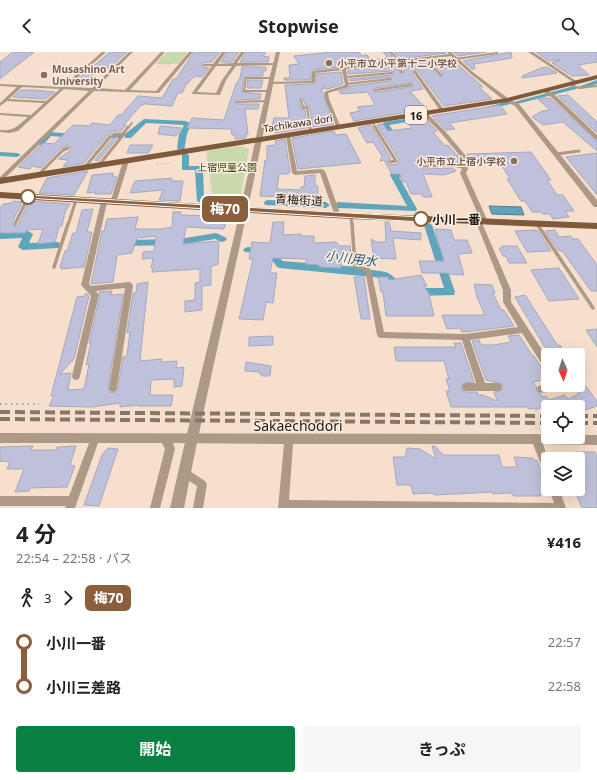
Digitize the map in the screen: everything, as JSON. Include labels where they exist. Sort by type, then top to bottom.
[{"type":"main road","name":"Tachikawa dori","points":[[0,180],[340,128],[549,93],[597,77]]},
{"type":"main road","name":"青梅街道","points":[[0,195],[338,216],[596,227]]},
{"type":"street","points":[[0,131],[9,132],[16,130],[104,52]]},
{"type":"street","points":[[0,180],[131,52]]},
{"type":"street","points":[[126,91],[163,52]]},
{"type":"street","points":[[0,85],[157,92],[191,52]]},
{"type":"street","points":[[224,52],[194,93],[218,94],[224,80],[243,52]]},
{"type":"street","points":[[176,506],[185,473],[191,440],[244,210],[268,91],[278,52]]},
{"type":"street","points":[[425,52],[430,57]]},
{"type":"street","points":[[530,52],[574,84]]},
{"type":"street","points":[[271,80],[313,82],[314,72],[424,58],[450,53],[507,100],[517,105],[597,205]]},
{"type":"street","points":[[204,65],[275,64]]},
{"type":"street","points":[[340,128],[331,115],[326,92],[347,86],[344,69]]},
{"type":"street","points":[[415,72],[443,111]]},
{"type":"street","points":[[0,104],[21,86]]},
{"type":"street","points":[[549,93],[597,138]]},
{"type":"street","points":[[6,100],[48,102]]},
{"type":"street","points":[[0,114],[31,116]]},
{"type":"street","points":[[425,114],[443,132],[468,162],[463,173],[507,290],[507,302],[541,356]]},
{"type":"street","points":[[288,136],[295,173],[322,171],[338,216]]},
{"type":"street","points":[[76,376],[95,294],[85,285],[109,202],[126,161]]},
{"type":"street","points":[[369,273],[381,335],[465,337],[524,330]]},
{"type":"street","points":[[89,288],[129,285],[113,388]]},
{"type":"street","points":[[465,337],[482,387]]},
{"type":"street","points":[[466,387],[498,387]]},
{"type":"street","name":"Sakaechodori","points":[[0,438],[163,438],[191,440],[597,440]]},
{"type":"street","points":[[155,508],[170,450],[168,443],[163,438]]},
{"type":"street","points":[[0,501],[71,505],[95,439]]},
{"type":"street","points":[[289,439],[283,506],[561,508],[557,496]]},
{"type":"street","points":[[536,439],[541,453]]},
{"type":"street","points":[[185,473],[202,484],[198,508]]},
{"type":"lane","points":[[391,52],[399,61]]},
{"type":"lane","points":[[456,59],[497,53],[496,52]]},
{"type":"lane","points":[[424,58],[441,75]]},
{"type":"lane","points":[[394,62],[402,72]]},
{"type":"lane","points":[[346,77],[392,72]]},
{"type":"lane","points":[[268,91],[244,91],[246,78],[271,80]]},
{"type":"lane","points":[[385,79],[391,87]]},
{"type":"lane","points":[[347,84],[390,79]]},
{"type":"lane","points":[[574,84],[579,88],[597,86]]},
{"type":"lane","points":[[375,90],[411,85]]},
{"type":"lane","points":[[301,100],[303,108],[307,107],[311,132]]},
{"type":"lane","points":[[237,102],[266,101]]},
{"type":"lane","points":[[372,122],[396,161],[390,162]]},
{"type":"lane","points":[[99,166],[132,123]]},
{"type":"lane","points":[[84,168],[109,138],[115,134],[123,134]]},
{"type":"lane","points":[[38,175],[63,150],[68,148]]},
{"type":"lane","points":[[556,154],[579,152]]},
{"type":"lane","points":[[424,166],[454,165],[465,168]]},
{"type":"lane","points":[[15,224],[28,197]]},
{"type":"lane","points":[[54,267],[76,200]]},
{"type":"lane","points":[[351,216],[356,266],[369,273]]},
{"type":"lane","points":[[537,224],[593,308]]},
{"type":"path","points":[[150,66],[204,65]]},
{"type":"path","points":[[0,404],[39,404]]},
{"type":"green space","points":[[167,52],[188,52],[178,64],[155,64]]},
{"type":"green space","name":"上宿児童公園","points":[[241,146],[249,149],[240,199],[213,198],[206,151]]},
{"type":"water","points":[[489,206],[521,207],[524,215],[492,214]]},
{"type":"building","points":[[13,52],[34,52],[0,79],[0,62]]},
{"type":"building","points":[[110,52],[127,52],[109,68],[101,68],[81,86],[71,85]]},
{"type":"building","points":[[194,52],[220,52],[212,62],[202,63],[202,67],[209,68],[202,77],[195,76],[186,85],[182,93],[178,93],[172,106],[146,104],[147,102],[144,105],[141,105],[124,125],[126,125],[121,131],[114,131],[107,136],[84,163],[63,167],[68,160],[58,159],[71,150],[71,147],[68,145],[61,148],[41,168],[32,166],[30,169],[18,167],[43,143],[54,144],[73,125],[89,126],[92,123],[110,125],[138,96],[162,98],[173,79],[176,79]]},
{"type":"building","points":[[227,52],[239,52],[232,62],[221,62]]},
{"type":"building","points":[[246,52],[266,52],[263,56],[269,57],[268,62],[240,62]]},
{"type":"building","name":"小平市立小平第十二小学校","points":[[331,52],[359,52],[362,56],[367,55],[371,60],[388,58],[383,52],[389,52],[394,59],[314,70],[311,72],[310,80],[284,80],[284,78],[290,78],[289,65],[299,64],[294,56]]},
{"type":"building","points":[[394,52],[446,52],[446,53],[400,59]]},
{"type":"building","points":[[453,52],[487,52],[458,56]]},
{"type":"building","points":[[511,52],[512,58],[474,64],[475,69],[472,69],[463,61]]},
{"type":"building","points":[[536,52],[597,52],[597,62],[578,65],[589,75],[572,76],[552,63],[560,60],[549,61]]},
{"type":"building","points":[[450,58],[483,87],[479,87],[492,99],[444,106],[417,70],[414,70],[412,73],[423,89],[410,91],[426,109],[354,121],[350,113],[360,111],[357,107],[375,105],[368,92],[341,94],[339,91],[349,88],[350,86],[390,81],[392,79],[390,77],[350,81],[349,79],[392,75],[394,73],[392,71],[348,74],[348,70],[392,65],[402,74],[404,71],[398,64],[423,61],[441,77],[443,76],[443,74],[430,60]],"holes":[[[412,83],[413,86],[375,92],[373,91],[375,88]]]},
{"type":"building","points":[[242,67],[266,67],[266,71],[263,71],[263,76],[246,76],[244,78],[242,92],[261,94],[260,99],[235,101],[237,104],[259,104],[258,109],[245,109],[248,134],[246,135],[246,138],[235,139],[235,135],[232,135],[231,129],[187,128],[192,118],[224,120],[236,84],[240,78]]},
{"type":"building","points":[[547,67],[557,73],[522,78],[522,76]]},
{"type":"building","points":[[341,72],[343,84],[328,89],[326,89],[323,85],[324,89],[321,89],[334,124],[313,127],[309,106],[305,105],[303,99],[301,98],[299,101],[301,109],[305,110],[307,128],[275,133],[275,131],[271,131],[274,118],[289,118],[285,85],[313,84],[316,82],[317,74]]},
{"type":"building","points":[[248,80],[263,80],[261,88],[247,88]]},
{"type":"building","points":[[21,90],[55,92],[45,99],[13,97]]},
{"type":"building","points":[[568,95],[597,122],[597,133],[558,96]]},
{"type":"building","points":[[550,98],[597,141],[597,151],[563,122],[543,125],[532,117],[542,111],[550,110],[538,99]]},
{"type":"building","points":[[500,105],[507,114],[449,123],[455,129],[446,130],[432,116]]},
{"type":"building","points":[[423,117],[437,131],[433,132],[445,146],[448,145],[463,162],[422,164],[421,167],[424,169],[453,168],[456,171],[444,175],[423,174],[432,197],[423,197],[421,194],[411,194],[406,182],[402,182],[400,174],[392,174],[384,160],[380,161],[382,156],[373,142],[367,143],[358,128],[371,125],[391,159],[387,161],[388,164],[398,164],[399,160],[377,125],[383,124],[388,131],[412,128],[406,120]]},
{"type":"building","points":[[160,126],[181,128],[176,136],[158,134]]},
{"type":"building","points":[[334,131],[336,135],[346,134],[361,163],[298,169],[292,138]]},
{"type":"building","points":[[118,137],[98,161],[95,160],[111,140]]},
{"type":"building","points":[[285,139],[290,172],[288,174],[279,174],[277,189],[301,190],[301,187],[304,187],[305,176],[315,175],[315,186],[318,186],[318,198],[260,196],[265,160],[267,161],[267,146],[276,145],[275,141]]},
{"type":"building","points":[[130,145],[153,145],[148,153],[127,153]]},
{"type":"building","points":[[531,152],[551,180],[547,180],[557,195],[563,195],[574,211],[565,211],[569,217],[553,219],[550,214],[532,212],[525,201],[521,201],[507,179],[510,179],[500,163],[477,164],[472,162],[467,154]]},
{"type":"building","points":[[597,153],[597,195],[566,157]]},
{"type":"building","points":[[88,171],[74,195],[39,193],[47,178]]},
{"type":"building","points":[[113,173],[113,177],[117,177],[111,194],[95,194],[96,192],[87,193],[92,175]]},
{"type":"building","points":[[172,178],[171,181],[183,181],[180,201],[159,200],[163,190],[130,193],[135,181]]},
{"type":"building","points":[[13,201],[22,202],[12,223],[15,227],[18,225],[29,201],[70,204],[65,212],[62,226],[59,227],[55,242],[38,244],[43,229],[26,230],[25,233],[0,233],[0,208],[3,204],[12,203]]},
{"type":"building","points":[[93,209],[87,232],[92,232],[84,267],[61,269],[60,267],[65,251],[67,251],[73,233],[76,233],[82,210]]},
{"type":"building","points":[[173,212],[181,212],[181,215],[223,216],[222,220],[227,220],[224,229],[186,227],[183,244],[219,241],[218,264],[211,267],[211,285],[202,286],[202,310],[185,312],[185,301],[195,300],[195,283],[200,282],[200,269],[152,272],[153,268],[151,268],[153,258],[142,259],[143,252],[154,251],[156,236],[137,238],[132,253],[117,255],[113,282],[91,284],[102,231],[104,231],[107,219],[138,217],[135,229],[161,229],[172,227]]},
{"type":"building","points":[[273,222],[284,222],[283,235],[301,234],[301,236],[314,236],[314,243],[336,242],[339,246],[350,246],[351,255],[341,255],[341,268],[319,267],[319,265],[306,264],[306,259],[273,258],[270,273],[277,273],[273,303],[266,302],[263,320],[239,319],[253,259],[249,259],[252,242],[270,243]]},
{"type":"building","points":[[385,222],[389,222],[391,231],[421,233],[421,240],[393,238],[396,259],[374,258],[371,239],[376,242],[386,242]]},
{"type":"building","points":[[435,229],[451,230],[454,240],[467,240],[472,253],[458,254],[464,275],[422,273],[419,261],[444,261]]},
{"type":"building","points":[[536,230],[551,251],[527,252],[515,231]]},
{"type":"building","points":[[555,230],[559,237],[571,236],[573,239],[578,239],[597,265],[597,291],[591,291],[563,252],[558,250],[545,231]]},
{"type":"building","points":[[502,246],[517,246],[527,263],[509,263],[506,256],[503,256],[499,248],[503,248]]},
{"type":"building","points":[[559,268],[579,299],[549,301],[531,270]]},
{"type":"building","points":[[421,275],[427,286],[424,286],[429,294],[434,316],[386,316],[383,292],[381,292],[378,277],[388,277],[389,280]]},
{"type":"building","points":[[354,277],[364,277],[370,319],[361,319]]},
{"type":"building","points":[[148,282],[140,361],[162,359],[161,362],[177,361],[176,368],[184,367],[182,386],[174,387],[174,379],[151,380],[150,395],[173,395],[171,406],[138,405],[120,407],[120,403],[92,407],[49,406],[54,396],[51,396],[77,297],[85,296],[86,293],[89,296],[74,359],[60,374],[71,373],[68,390],[84,389],[89,364],[86,365],[91,342],[89,343],[100,295],[99,292],[112,291],[111,295],[123,294],[108,388],[110,392],[113,393],[117,391],[118,388],[123,357],[127,356],[130,332],[127,333],[133,293],[136,293],[137,284]]},
{"type":"building","points":[[474,284],[492,285],[495,293],[493,293],[501,310],[504,310],[514,326],[465,332],[462,332],[460,328],[447,329],[442,315],[485,315],[477,297]]},
{"type":"building","points":[[525,295],[558,346],[560,345],[562,348],[546,348],[515,297]]},
{"type":"building","points":[[597,329],[597,347],[586,330]]},
{"type":"building","points":[[519,335],[541,367],[541,380],[533,382],[536,386],[537,392],[541,394],[542,397],[546,396],[549,400],[541,400],[541,408],[536,410],[534,408],[529,409],[528,407],[451,407],[446,391],[450,391],[446,379],[449,379],[444,361],[396,361],[394,347],[456,347],[454,343],[461,343],[474,382],[463,383],[461,387],[462,390],[466,392],[477,392],[478,395],[483,395],[497,401],[494,392],[502,390],[502,384],[486,380],[472,341],[479,340],[481,345],[494,345],[511,342],[508,336]]},
{"type":"building","points":[[273,336],[273,345],[249,346],[249,337]]},
{"type":"building","points":[[246,362],[271,366],[270,376],[263,376],[260,372],[245,371]]},
{"type":"building","points":[[585,385],[597,401],[597,406],[585,410],[585,400],[549,400],[565,395],[568,399],[578,394],[578,392],[585,392]]},
{"type":"building","points":[[33,446],[31,450],[56,450],[57,447],[76,446],[70,465],[75,466],[67,487],[30,488],[29,491],[15,492],[24,469],[7,469],[10,462],[0,461],[0,447]]},
{"type":"building","points":[[432,446],[435,446],[443,455],[499,455],[502,467],[517,467],[514,457],[533,458],[534,460],[537,460],[541,470],[541,496],[513,496],[511,493],[493,494],[493,492],[434,495],[433,493],[413,494],[411,485],[397,485],[393,457],[405,457],[407,448],[420,449],[436,459]]},
{"type":"building","points":[[108,448],[118,449],[99,506],[84,505],[102,455]]},
{"type":"building","points":[[585,452],[595,452],[597,456],[597,508],[582,508],[577,496],[585,496]]},
{"type":"waterway","name":"小川用水","points":[[581,87],[597,82]]},
{"type":"waterway","name":"小川用水","points":[[517,102],[574,88]]},
{"type":"waterway","name":"小川用水","points":[[487,108],[508,103]]},
{"type":"waterway","name":"小川用水","points":[[397,141],[385,124],[417,119]]},
{"type":"waterway","points":[[128,136],[144,121],[186,123],[188,124],[183,134],[181,149]]},
{"type":"waterway","points":[[40,143],[49,134],[76,136]]},
{"type":"waterway","points":[[115,136],[120,136]]},
{"type":"waterway","points":[[0,154],[17,155]]},
{"type":"waterway","points":[[185,155],[185,168],[199,168],[200,199],[203,201],[237,201]]},
{"type":"waterway","name":"小川用水","points":[[338,205],[413,209],[394,175],[414,175]]},
{"type":"waterway","name":"小川用水","points":[[268,203],[326,205]]},
{"type":"waterway","name":"小川用水","points":[[415,292],[450,292],[428,225]]},
{"type":"waterway","points":[[0,236],[28,234],[23,247],[58,245]]},
{"type":"waterway","points":[[123,243],[179,242],[216,236],[222,239]]},
{"type":"waterway","name":"小川用水","points":[[248,250],[260,251],[276,257],[279,264],[359,271],[362,273],[385,275],[392,280],[399,292]]},
{"type":"railway","points":[[0,412],[541,416]]},
{"type":"railway","points":[[585,416],[597,416]]},
{"type":"railway","points":[[0,419],[541,423]]},
{"type":"railway","points":[[585,423],[597,423]]},
{"type":"bus line","name":"梅70","points":[[28,197],[421,219]]},
{"type":"place","name":"小平市立小平第十二小学校","points":[[329,63]]},
{"type":"place","name":"Musashino Art University","points":[[44,75]]},
{"type":"place","name":"小平市立上宿小学校","points":[[514,161]]},
{"type":"place","name":"小川一番","points":[[421,219]]}]
